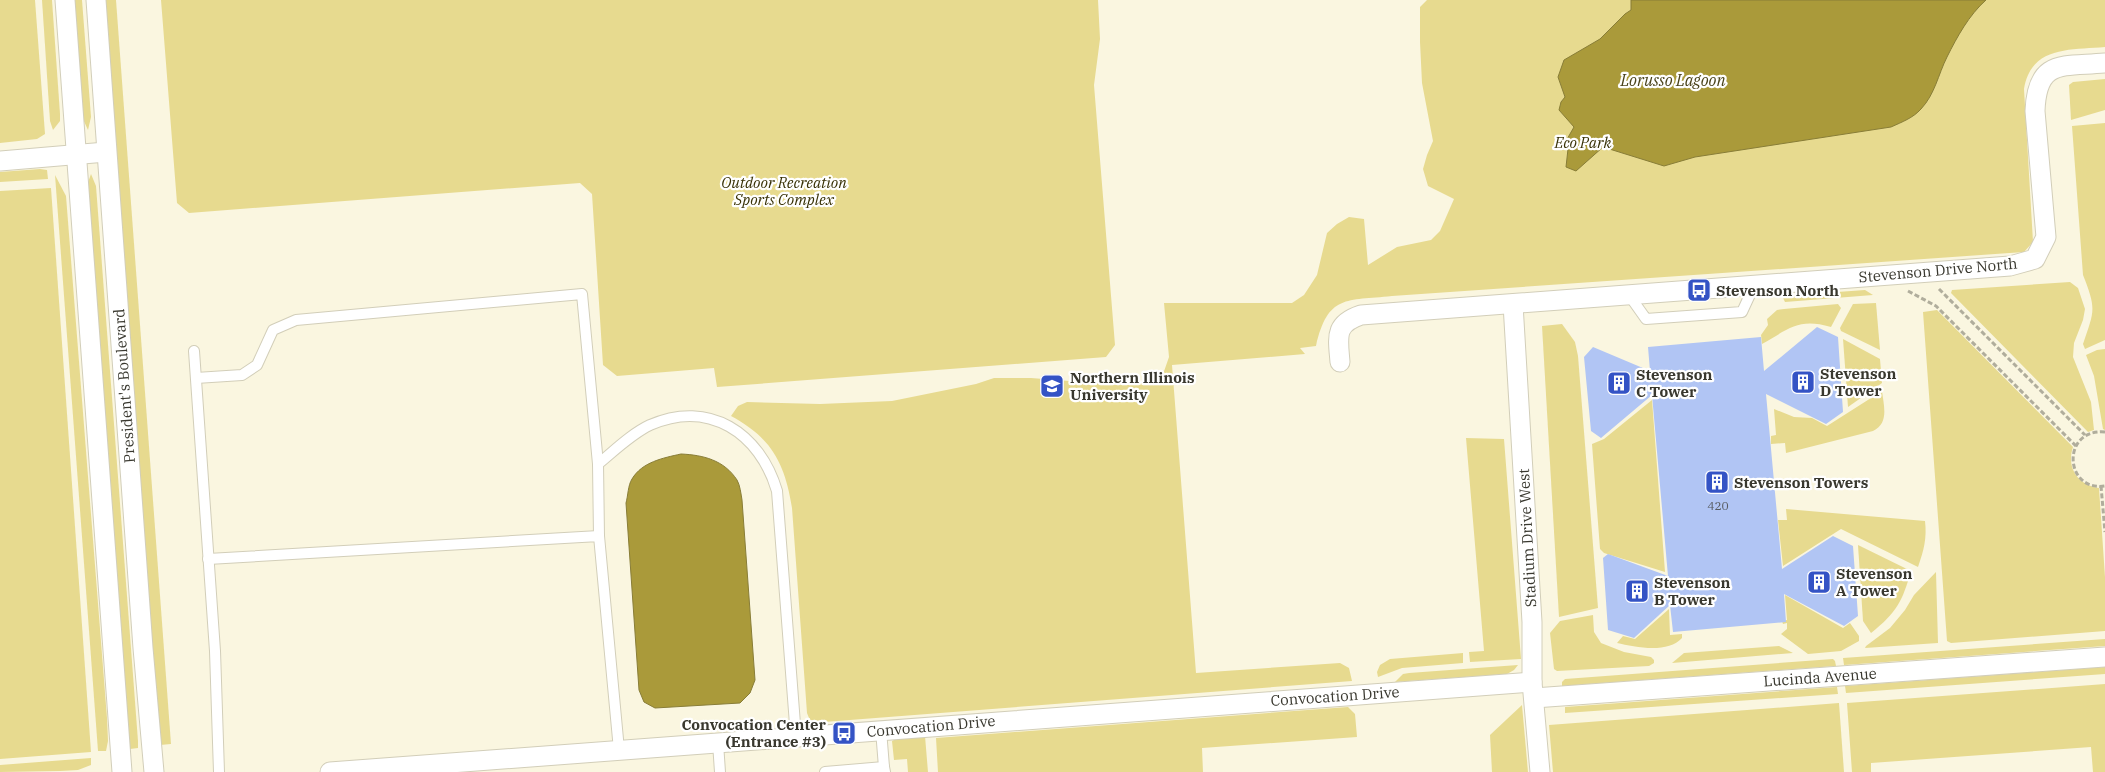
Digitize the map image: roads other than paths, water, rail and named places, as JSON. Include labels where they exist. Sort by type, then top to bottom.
[{"type":"street","name":"President's Boulevard","points":[[65,0],[122,772]]},
{"type":"street","name":"President's Boulevard","points":[[96,0],[154,772]]},
{"type":"street","name":"Stevenson Drive North","points":[[1340,362],[1338,338],[1341,328],[1348,320],[1361,315],[2010,266],[2035,259],[2046,237],[2035,110],[2036,92],[2040,80],[2056,67],[2105,64]]},
{"type":"street","points":[[0,161],[106,152]]},
{"type":"street","name":"Stadium Drive West","points":[[1512,304],[1532,622],[1533,690],[1540,772]]},
{"type":"street","name":"Lucinda Avenue","points":[[1533,690],[2105,657]]},
{"type":"street","name":"Convocation Drive","points":[[330,772],[881,730],[1533,690]]},
{"type":"lane","points":[[1629,295],[1646,319],[1742,312],[1754,286]]},
{"type":"lane","points":[[196,378],[242,375],[256,365],[273,330],[296,320],[582,294],[598,464],[599,536],[619,750]]},
{"type":"lane","points":[[194,351],[215,651],[219,772]]},
{"type":"lane","points":[[598,464],[633,435],[648,426],[674,418],[690,417],[706,418],[735,429],[761,454],[771,472],[776,491],[796,737]]},
{"type":"lane","points":[[208,559],[599,536]]},
{"type":"lane","points":[[825,772],[885,769],[881,730]]},
{"type":"lane","points":[[718,743],[720,772]]},
{"type":"water","name":"Lorusso Lagoon","points":[[1631,0],[1986,0],[1974,12],[1959,34],[1926,103],[1907,120],[1891,127],[1695,157],[1664,166],[1603,147],[1576,171],[1566,167],[1568,149],[1566,141],[1574,127],[1559,110],[1561,102],[1565,97],[1558,77],[1564,60],[1600,39],[1631,10]]},
{"type":"water","points":[[681,454],[705,457],[719,463],[732,473],[740,487],[755,680],[750,693],[740,703],[655,708],[644,702],[639,690],[626,503],[631,481],[641,468],[667,457]]},
{"type":"place","name":"Stevenson North","points":[[1699,290]]},
{"type":"place","name":"Stevenson D Tower","points":[[1803,382]]},
{"type":"place","name":"Stevenson C Tower","points":[[1619,383]]},
{"type":"place","name":"Northern Illinois University","points":[[1052,386]]},
{"type":"place","name":"Stevenson Towers","points":[[1717,482]]},
{"type":"place","name":"Stevenson A Tower","points":[[1819,582]]},
{"type":"place","name":"Stevenson B Tower","points":[[1637,591]]},
{"type":"place","name":"Convocation Center (Entrance #3)","points":[[844,733]]},
{"type":"park label","name":"Eco Park","points":[[1583,142]]},
{"type":"park label","name":"Outdoor Recreation Sports Complex","points":[[784,190]]}]
